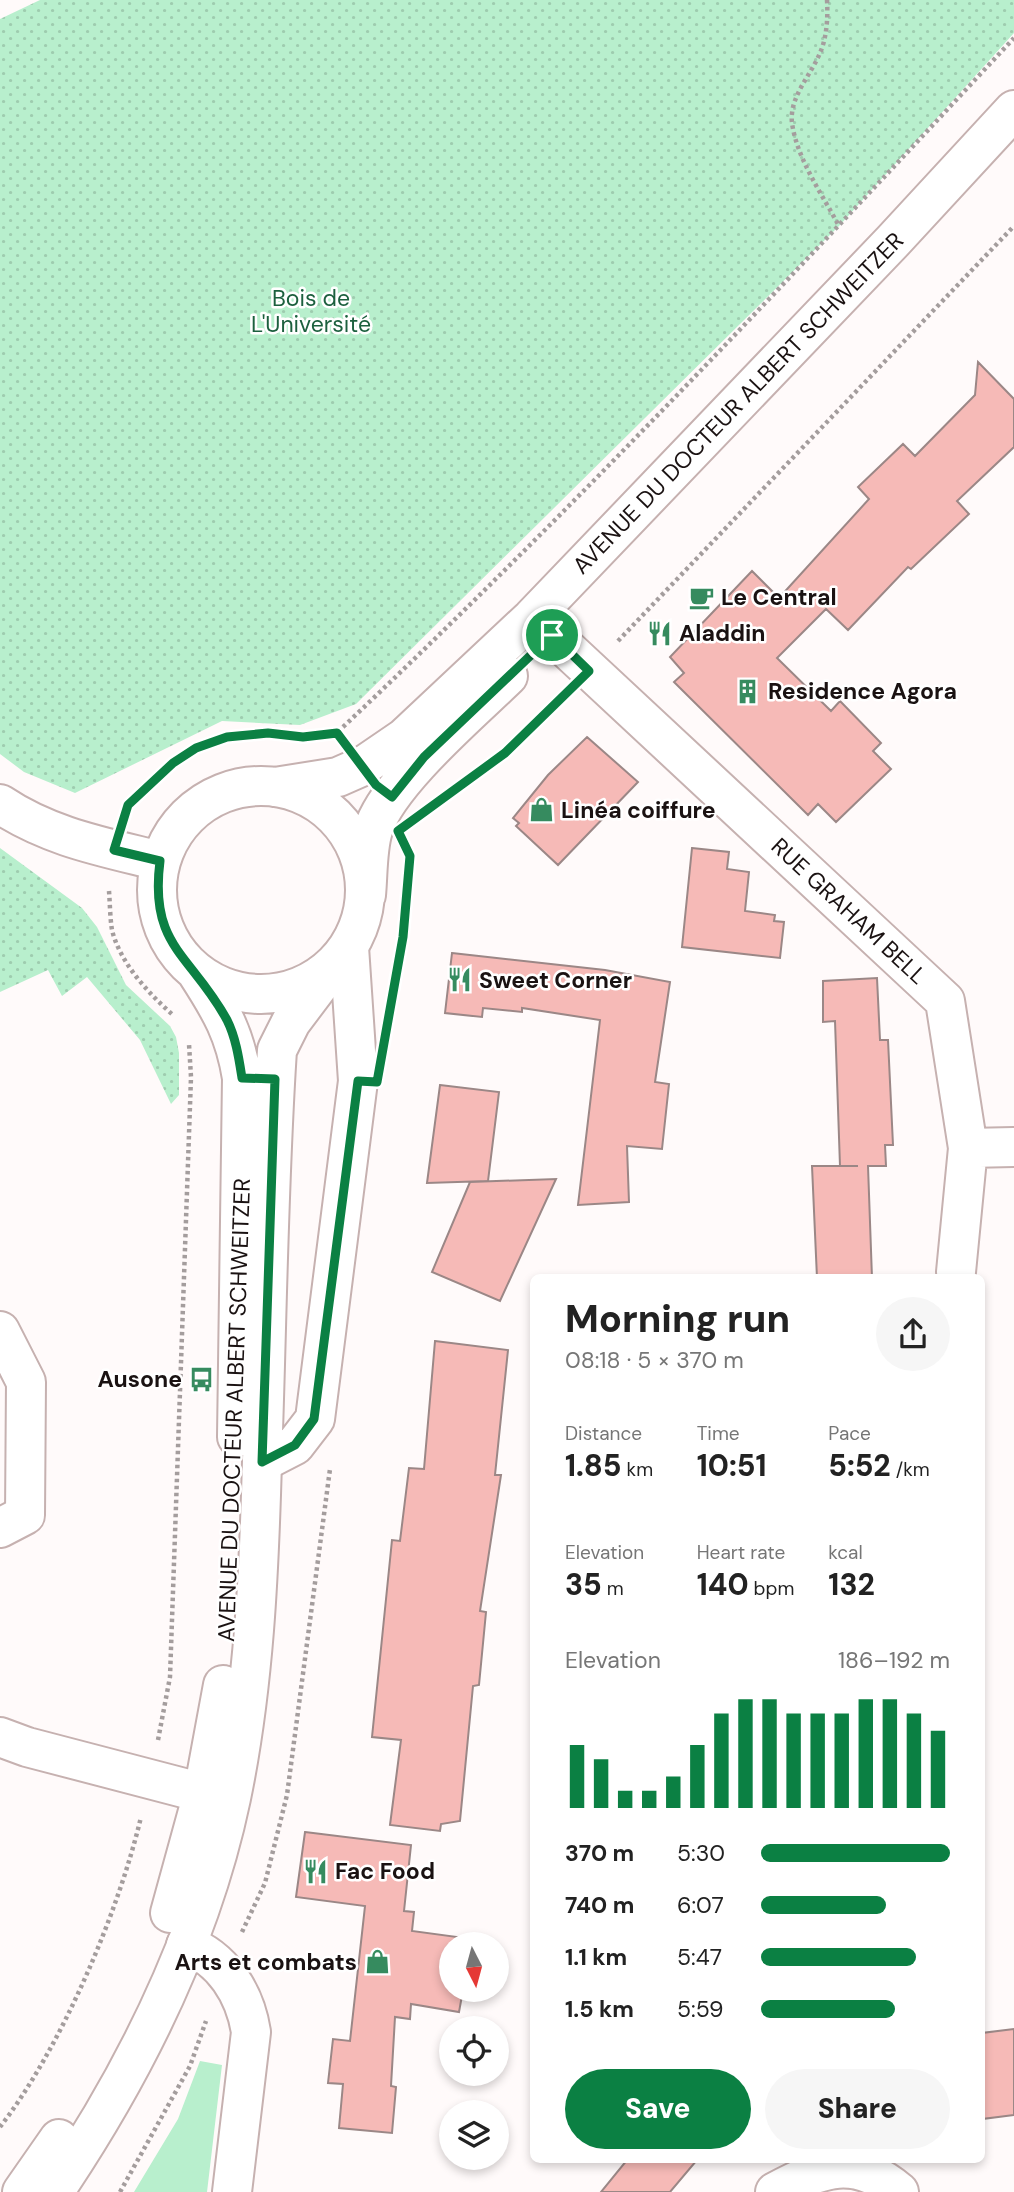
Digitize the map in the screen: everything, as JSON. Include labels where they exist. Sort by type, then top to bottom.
[{"type":"main road","name":"AVENUE DU DOCTEUR ALBERT SCHWEITZER","points":[[275,787],[338,777],[363,766],[404,738],[532,618],[1014,110]]},
{"type":"main road","name":"AVENUE DU DOCTEUR ALBERT SCHWEITZER","points":[[366,895],[373,830],[392,797],[424,757],[552,635],[1014,146]]},
{"type":"main road","name":"RUE GRAHAM BELL","points":[[552,635],[945,1001],[968,1148],[956,1272]]},
{"type":"main road","points":[[246,787],[275,787],[305,796],[337,820],[351,836],[363,864],[366,895],[361,922],[340,958],[300,988],[264,995],[229,990],[197,973],[175,950],[161,922],[156,892],[160,861],[173,835],[200,806],[217,796],[246,787]]},
{"type":"main road","points":[[0,804],[45,829],[160,861]]},
{"type":"main road","name":"AVENUE DU DOCTEUR ALBERT SCHWEITZER","points":[[54,2192],[125,2078],[158,2013],[186,1945],[212,1868],[230,1798],[252,1668],[277,1050],[291,1022],[340,958]]},
{"type":"main road","points":[[262,1462],[295,1445],[314,1419],[358,1081],[340,958]]},
{"type":"main road","name":"AVENUE DU DOCTEUR ALBERT SCHWEITZER","points":[[22,2192],[65,2130],[135,2003],[163,1937],[203,1793],[226,1667],[235,1543],[242,1078],[228,1022],[197,973]]},
{"type":"main road","points":[[968,1148],[1014,1147]]},
{"type":"main road","points":[[0,1331],[26,1382],[25,1515],[0,1528]]},
{"type":"main road","points":[[0,1737],[27,1747],[203,1793]]},
{"type":"main road","points":[[186,1945],[205,1952],[224,1971],[248,2011],[251,2032],[232,2192]]},
{"type":"main road","points":[[775,2192],[796,2180],[830,2169],[858,2167],[880,2176],[899,2192]]},
{"type":"path","points":[[827,0],[828,17],[821,52],[796,99],[792,121],[799,148],[839,226]]},
{"type":"path","points":[[175,1017],[155,999],[130,968],[113,932],[108,879],[128,805],[173,763],[196,748],[241,736],[268,733],[303,737],[337,733],[450,626],[839,226],[1014,38]]},
{"type":"path","points":[[441,799],[505,753],[589,671],[1014,226]]},
{"type":"path","points":[[393,990],[403,937],[406,897]]},
{"type":"path","points":[[0,2127],[21,2100],[87,1973],[134,1847],[170,1677],[191,1077],[186,1035]]},
{"type":"path","points":[[191,1077],[242,1078]]},
{"type":"green space","name":"Bois de L'Université","points":[[40,0],[1014,0],[1014,33],[839,226],[356,704],[300,725],[222,721],[75,793],[24,772],[0,754],[0,19]]},
{"type":"green space","points":[[0,848],[82,908],[97,927],[126,985],[170,1026],[176,1037],[179,1053],[179,1095],[171,1104],[140,1040],[87,977],[62,996],[48,970],[0,992]]},
{"type":"green space","points":[[200,2061],[222,2065],[207,2192],[134,2192],[178,2119]]},
{"type":"building","points":[[978,362],[1014,399],[1014,447],[957,501],[969,514],[911,569],[908,567],[848,630],[826,609],[777,658],[831,711],[840,701],[881,743],[873,751],[891,769],[836,822],[818,804],[808,815],[674,682],[684,673],[670,657],[752,571],[779,598],[869,499],[858,487],[903,444],[915,456],[975,395]]},
{"type":"building","points":[[587,737],[638,782],[558,865],[516,826],[519,823],[513,818],[548,775]]},
{"type":"building","points":[[692,848],[729,852],[727,869],[749,872],[745,911],[775,915],[774,921],[784,922],[780,958],[682,947]]},
{"type":"building","points":[[452,953],[605,970],[670,982],[655,1082],[669,1084],[662,1149],[627,1146],[629,1202],[578,1205],[600,1020],[522,1008],[522,1012],[483,1008],[482,1017],[445,1013]]},
{"type":"building","points":[[877,978],[880,1040],[888,1040],[893,1145],[885,1145],[886,1166],[868,1166],[872,1274],[817,1274],[812,1166],[840,1166],[835,1021],[823,1022],[823,981]]},
{"type":"building","points":[[440,1085],[499,1092],[488,1181],[427,1183]]},
{"type":"building","points":[[556,1179],[500,1301],[432,1272],[470,1182]]},
{"type":"building","points":[[435,1341],[508,1350],[495,1475],[501,1475],[480,1611],[486,1612],[479,1685],[473,1686],[460,1821],[441,1824],[440,1831],[390,1825],[401,1740],[372,1737],[392,1540],[400,1541],[409,1468],[424,1469]]},
{"type":"building","points":[[305,1832],[411,1845],[404,1911],[414,1912],[412,1931],[439,1935],[439,2002],[461,2002],[459,2012],[411,2004],[410,2019],[395,2017],[391,2086],[396,2087],[392,2133],[339,2128],[343,2084],[328,2083],[333,2039],[350,2041],[365,1906],[296,1897]]},
{"type":"building","points":[[1014,2029],[1014,2115],[985,2119],[985,2033]]},
{"type":"building","points":[[625,2163],[694,2163],[670,2192],[601,2192]]},
{"type":"place","name":"Le Central","points":[[701,597]]},
{"type":"place","name":"Aladdin","points":[[659,633]]},
{"type":"place","name":"Residence Agora","points":[[748,691]]},
{"type":"place","name":"Linéa coiffure","points":[[541,810]]},
{"type":"place","name":"Sweet Corner","points":[[459,980]]},
{"type":"place","name":"Ausone","points":[[202,1379]]},
{"type":"place","name":"Fac Food","points":[[315,1871]]},
{"type":"place","name":"Arts et combats","points":[[377,1962]]},
{"type":"route","points":[[552,635],[589,671],[505,753],[398,831],[410,856],[403,937],[377,1082],[358,1081],[314,1419],[306,1434],[295,1445],[262,1462],[275,1079],[242,1078],[237,1048],[228,1022],[197,973],[175,950],[161,922],[156,892],[160,861],[114,850],[128,805],[173,763],[196,748],[227,737],[268,733],[303,737],[337,733],[376,785],[392,797],[424,757],[552,635]]}]
